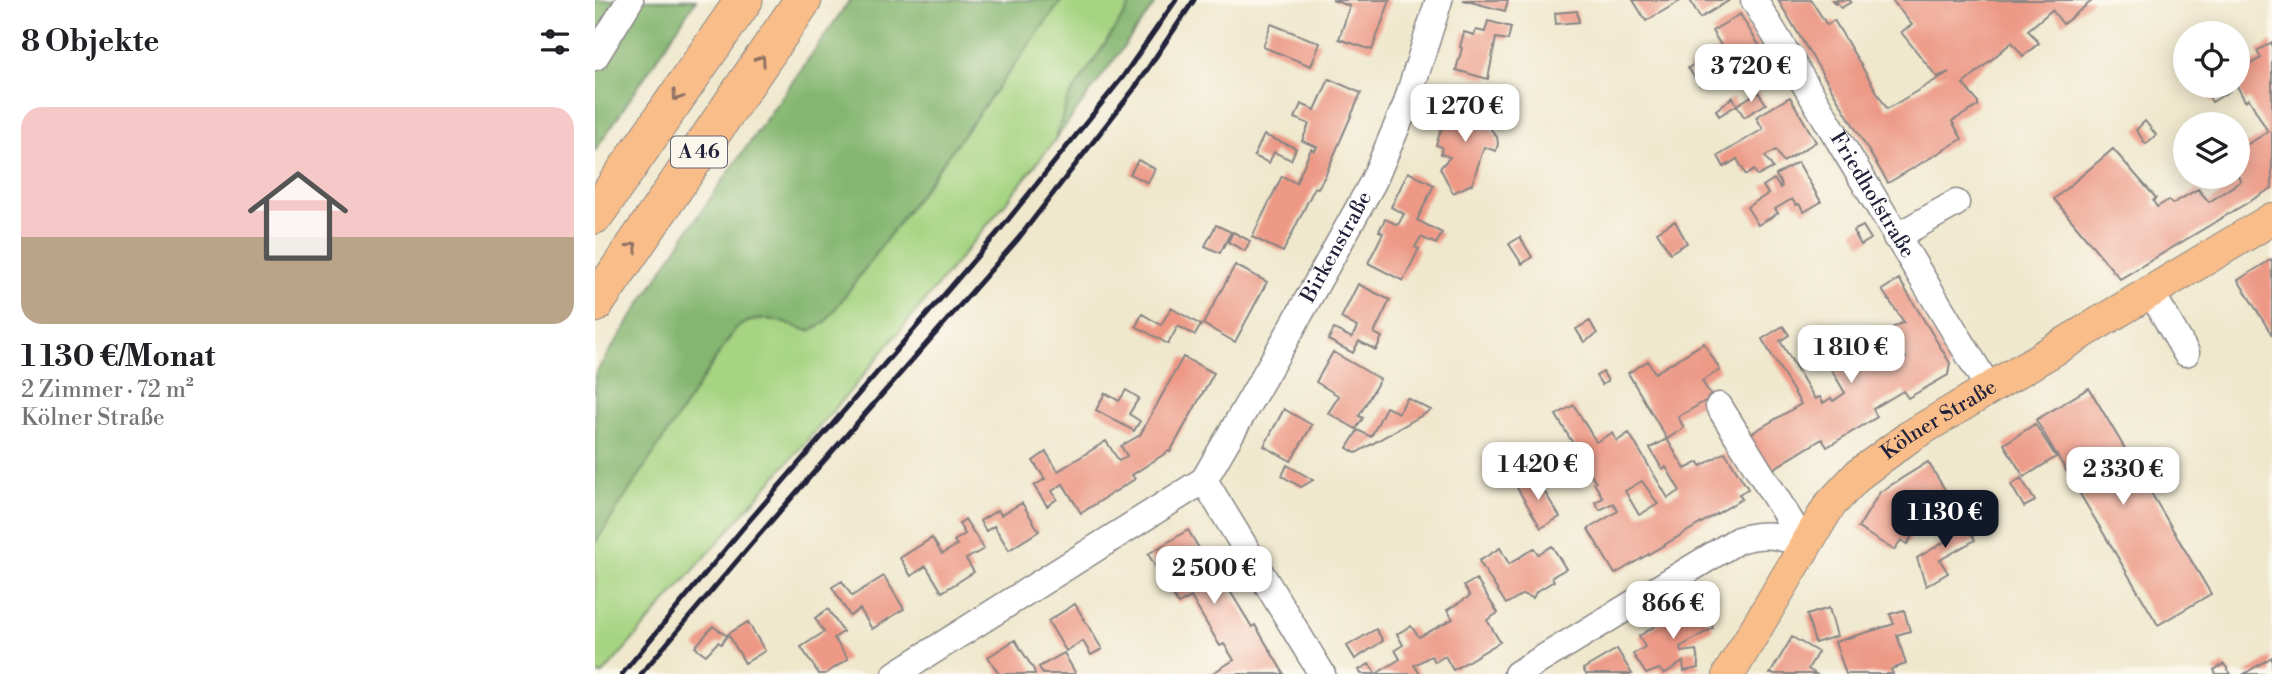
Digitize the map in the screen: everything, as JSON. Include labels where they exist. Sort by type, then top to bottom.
[{"type":"highway","name":"A 46","points":[[595,215],[744,0]]},
{"type":"highway","name":"A 46","points":[[595,304],[803,0]]},
{"type":"main road","name":"Kölner Straße","points":[[1729,674],[1829,506],[1859,474],[1909,437],[2272,219]]},
{"type":"street","points":[[595,57],[630,0]]},
{"type":"street","name":"Birkenstraße","points":[[897,674],[1204,480],[1377,173],[1406,104],[1439,0]]},
{"type":"street","name":"Friedhofstraße","points":[[1754,0],[1990,390]]},
{"type":"street","points":[[1896,237],[1956,203]]},
{"type":"street","points":[[2151,292],[2186,353]]},
{"type":"street","points":[[1719,405],[1805,545]]},
{"type":"street","points":[[1204,480],[1322,674]]},
{"type":"street","points":[[1517,674],[1738,540],[1756,534],[1775,534],[1805,545]]},
{"type":"green space","points":[[595,0],[696,0],[595,151]]},
{"type":"green space","points":[[850,0],[1062,0],[825,323],[809,331],[764,319],[736,328],[595,543],[595,374],[691,226]]},
{"type":"green space","points":[[1062,0],[1134,0],[1068,101],[1055,140],[851,390],[603,674],[595,674],[595,540],[736,328],[764,319],[809,331],[825,323]]},
{"type":"green space","points":[[1134,0],[1158,0],[1055,140],[1067,101]]},
{"type":"building","points":[[1332,0],[1390,0],[1372,50],[1339,39],[1350,6]]},
{"type":"building","points":[[1463,0],[1508,0],[1505,11]]},
{"type":"building","points":[[1633,0],[1682,0],[1646,21]]},
{"type":"building","points":[[1690,0],[1730,0],[1700,18]]},
{"type":"building","points":[[1778,0],[1811,0],[1827,25],[1834,20],[1887,109],[1949,72],[1937,77],[1901,32],[1912,25],[1892,0],[2093,0],[2063,24],[2052,10],[2028,30],[2039,43],[2023,56],[2012,42],[1963,84],[1978,102],[1978,106],[1952,121],[1962,139],[1888,183]]},
{"type":"building","points":[[1832,0],[1850,0],[1851,2],[1841,8]]},
{"type":"building","points":[[1577,11],[1579,22],[1556,24],[1555,13]]},
{"type":"building","points":[[1740,14],[1771,65],[1743,82],[1733,65],[1700,85],[1688,68],[1722,47],[1712,31]]},
{"type":"building","points":[[1488,21],[1511,27],[1508,40],[1496,38],[1488,79],[1456,70],[1464,32],[1474,35],[1476,30],[1485,32]]},
{"type":"building","points":[[1271,24],[1320,43],[1311,66],[1263,47]]},
{"type":"building","points":[[2272,42],[2272,188],[2120,279],[2054,199],[2113,149],[2156,198],[2153,201],[2157,207],[2169,200],[2172,204],[2198,189],[2209,202],[2229,189],[2250,189],[2250,143],[2268,132],[2249,99],[2245,101],[2243,98],[2250,98],[2250,64],[2261,58],[2257,51]]},
{"type":"building","points":[[1329,79],[1361,93],[1325,176],[1318,188],[1315,187],[1283,252],[1252,237],[1282,176],[1296,183],[1311,149],[1315,151],[1317,147],[1302,141],[1309,124],[1295,118],[1301,104],[1315,110]]},
{"type":"building","points":[[1758,92],[1766,104],[1744,117],[1737,105]]},
{"type":"building","points":[[1733,97],[1737,105],[1719,116],[1716,110]]},
{"type":"building","points":[[1790,97],[1816,142],[1783,162],[1776,150],[1765,156],[1773,168],[1758,176],[1754,170],[1746,175],[1737,159],[1724,167],[1718,156],[1763,129],[1756,117]]},
{"type":"building","points":[[1450,102],[1494,116],[1490,128],[1497,137],[1498,144],[1496,151],[1484,147],[1472,184],[1453,193],[1440,168],[1450,157],[1441,154],[1442,147],[1436,145]]},
{"type":"building","points":[[2145,121],[2156,135],[2146,144],[2136,130]]},
{"type":"building","points":[[1264,135],[1296,148],[1291,160],[1274,152],[1269,163],[1254,156]]},
{"type":"building","points":[[1138,160],[1155,169],[1148,183],[1130,174]]},
{"type":"building","points":[[1798,162],[1821,202],[1804,212],[1792,199],[1775,209],[1778,213],[1758,225],[1747,207],[1768,194],[1763,186],[1774,179],[1780,188],[1782,186],[1776,175]]},
{"type":"building","points":[[1408,172],[1434,185],[1417,220],[1442,233],[1436,244],[1421,237],[1415,247],[1419,249],[1403,281],[1368,263],[1383,233],[1379,231],[1385,219],[1398,225],[1404,214],[1391,207]]},
{"type":"building","points":[[1675,221],[1687,243],[1670,253],[1657,232]]},
{"type":"building","points":[[1216,225],[1231,232],[1220,253],[1205,246]]},
{"type":"building","points":[[1863,226],[1871,239],[1861,245],[1853,231]]},
{"type":"building","points":[[1233,232],[1250,241],[1245,251],[1228,242]]},
{"type":"building","points":[[1520,237],[1532,257],[1522,264],[1509,244]]},
{"type":"building","points":[[2272,259],[2272,335],[2238,280]]},
{"type":"building","points":[[1235,265],[1267,282],[1235,342],[1203,324]]},
{"type":"building","points":[[1899,279],[1950,363],[1948,375],[1908,398],[1903,391],[1873,409],[1877,417],[1827,447],[1822,439],[1768,472],[1747,436],[1801,404],[1762,339],[1783,326],[1789,335],[1780,341],[1815,399],[1820,397],[1823,403],[1831,398],[1833,401],[1845,393],[1823,355],[1836,347],[1841,355],[1866,340],[1885,370],[1906,358],[1900,349],[1896,352],[1884,332],[1904,322],[1882,290]]},
{"type":"building","points":[[1358,284],[1390,300],[1374,333],[1382,337],[1376,350],[1359,341],[1353,353],[1328,340],[1334,329],[1352,338],[1357,327],[1341,318]]},
{"type":"building","points":[[1171,308],[1201,325],[1195,335],[1178,326],[1168,344],[1136,326],[1142,314],[1161,325]]},
{"type":"building","points":[[1590,321],[1597,334],[1584,342],[1576,329]]},
{"type":"building","points":[[1704,343],[1720,370],[1702,381],[1712,397],[1678,417],[1684,428],[1667,439],[1628,373],[1648,361],[1655,373]]},
{"type":"building","points":[[1333,352],[1380,379],[1359,416],[1363,418],[1356,429],[1328,413],[1339,396],[1316,382]]},
{"type":"building","points":[[1183,357],[1214,373],[1170,452],[1132,475],[1135,479],[1081,513],[1063,484],[1052,491],[1057,499],[1047,506],[1034,486],[1045,479],[1033,461],[1046,452],[1058,471],[1106,441],[1119,461],[1127,456],[1121,446],[1140,435]]},
{"type":"building","points":[[1603,372],[1608,381],[1602,385],[1596,376]]},
{"type":"building","points":[[2089,388],[2211,594],[2158,625],[2036,420]]},
{"type":"building","points":[[1126,390],[1139,398],[1129,414],[1140,421],[1134,431],[1096,410],[1105,393],[1119,401]]},
{"type":"building","points":[[1407,398],[1431,410],[1356,453],[1347,448],[1358,430],[1371,437],[1386,407],[1399,413]]},
{"type":"building","points":[[1574,405],[1596,442],[1612,433],[1617,441],[1629,433],[1668,498],[1680,491],[1666,467],[1662,469],[1650,448],[1667,439],[1685,469],[1699,462],[1701,466],[1725,452],[1748,489],[1739,494],[1742,499],[1615,574],[1588,529],[1618,511],[1613,503],[1600,510],[1595,502],[1603,498],[1594,483],[1596,482],[1556,415]],"holes":[[[1642,481],[1658,504],[1639,515],[1625,491]]]},
{"type":"building","points":[[1284,409],[1312,425],[1291,461],[1264,446]]},
{"type":"building","points":[[2035,424],[2056,457],[2024,477],[2004,444]]},
{"type":"building","points":[[1928,462],[1950,498],[1907,524],[1911,538],[1907,544],[1901,540],[1894,550],[1858,528],[1880,492]]},
{"type":"building","points":[[1287,465],[1313,480],[1301,487],[1282,476]]},
{"type":"building","points":[[1534,475],[1560,517],[1541,528],[1516,486]]},
{"type":"building","points":[[2021,478],[2035,501],[2024,507],[2011,485]]},
{"type":"building","points":[[1022,503],[1039,531],[1009,550],[994,526],[986,531],[980,521],[998,510],[1001,515]]},
{"type":"building","points":[[1960,515],[1975,540],[1940,560],[1948,573],[1926,586],[1917,558],[1951,538],[1943,525]]},
{"type":"building","points":[[965,519],[984,549],[966,559],[974,572],[942,592],[926,566],[911,576],[900,558],[932,538],[942,554],[957,545],[954,541],[965,534],[959,524]]},
{"type":"building","points":[[1188,530],[1218,580],[1222,578],[1252,627],[1255,625],[1284,674],[1211,674],[1234,660],[1224,644],[1220,646],[1191,597],[1178,604],[1148,554]]},
{"type":"building","points":[[1552,546],[1566,569],[1552,577],[1554,581],[1536,592],[1533,598],[1523,594],[1506,604],[1479,561],[1500,548],[1509,564],[1534,548],[1538,554]]},
{"type":"building","points":[[884,576],[904,609],[872,629],[860,609],[850,616],[832,587],[842,581],[852,596]]},
{"type":"building","points":[[1476,579],[1498,613],[1487,620],[1500,642],[1453,670],[1445,656],[1435,662],[1431,656],[1414,665],[1420,674],[1376,674],[1400,659],[1395,650],[1403,645],[1397,634],[1411,626],[1419,637],[1453,619],[1447,610],[1470,596],[1464,586]]},
{"type":"building","points":[[1697,600],[1713,628],[1680,647],[1681,652],[1696,650],[1699,668],[1684,671],[1683,662],[1664,674],[1659,669],[1646,674],[1633,654],[1645,647],[1639,636]]},
{"type":"building","points":[[1075,604],[1102,649],[1091,655],[1083,641],[1066,651],[1048,621]]},
{"type":"building","points":[[1829,608],[1837,636],[1815,643],[1807,615]]},
{"type":"building","points":[[828,609],[843,632],[834,638],[848,659],[825,674],[819,674],[801,647],[824,632],[815,618]]},
{"type":"building","points":[[1904,610],[1910,631],[1897,635],[1906,664],[1891,669],[1893,674],[1846,674],[1835,642],[1894,624],[1890,614]]},
{"type":"building","points":[[748,622],[765,651],[745,663],[728,634]]},
{"type":"building","points":[[713,626],[727,636],[706,655],[695,647]]},
{"type":"building","points":[[1376,629],[1383,641],[1355,659],[1347,646]]},
{"type":"building","points":[[1792,637],[1818,652],[1808,669],[1816,674],[1770,674]]},
{"type":"building","points":[[1015,640],[1035,674],[999,674],[988,657]]},
{"type":"building","points":[[1617,649],[1632,674],[1586,674],[1583,669]]},
{"type":"building","points":[[1064,653],[1076,674],[1043,674],[1039,667]]},
{"type":"building","points":[[2272,657],[2272,674],[2244,674]]},
{"type":"building","points":[[1369,664],[1376,674],[1361,674],[1359,670]]},
{"type":"building","points":[[2224,664],[2231,674],[2216,674],[2214,670]]},
{"type":"railway","points":[[622,674],[743,528],[999,231],[1122,78],[1176,0]]},
{"type":"railway","points":[[641,674],[1018,239],[1134,89],[1194,0]]}]
